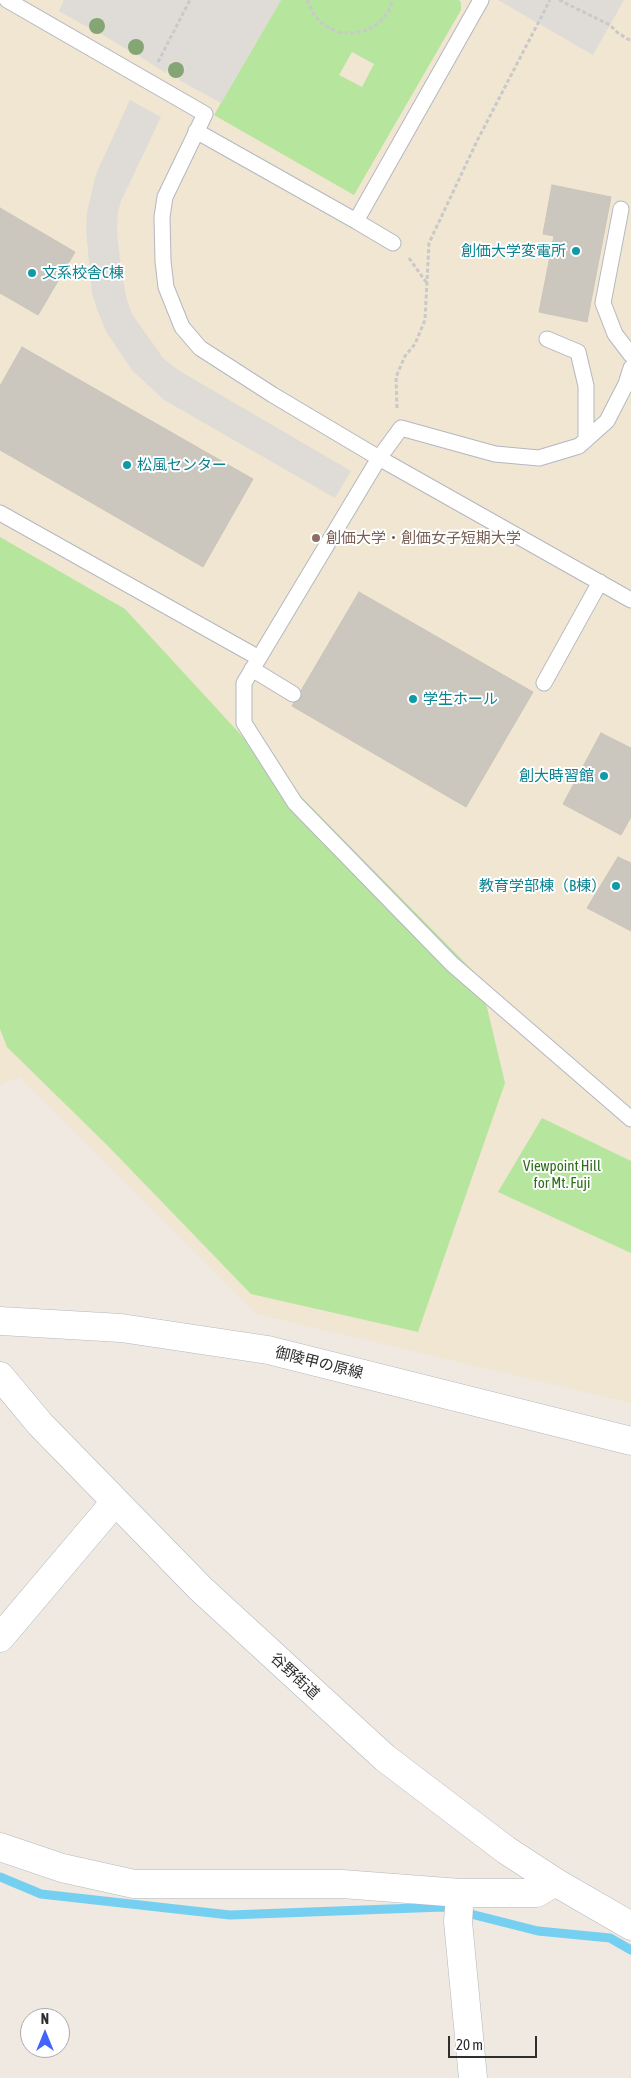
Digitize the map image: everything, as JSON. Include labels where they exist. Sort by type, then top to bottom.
[{"type":"street","name":"御陵甲の原線","points":[[0,1321],[121,1328],[268,1350],[631,1441]]},
{"type":"street","name":"谷野街道","points":[[0,1376],[40,1424],[208,1596],[384,1758],[461,1817],[555,1882],[631,1926]]},
{"type":"street","points":[[0,1638],[115,1502]]},
{"type":"street","points":[[0,1847],[62,1868],[134,1884],[342,1884],[459,1905],[537,1893],[555,1882]]},
{"type":"street","points":[[459,1905],[473,2078]]},
{"type":"lane","points":[[7,0],[205,114],[166,197],[162,217],[163,261],[166,287],[182,327],[200,348],[273,395],[379,458],[631,600]]},
{"type":"lane","points":[[356,221],[481,0]]},
{"type":"lane","points":[[196,131],[393,243]]},
{"type":"lane","points":[[621,209],[603,303],[615,334],[631,356]]},
{"type":"lane","points":[[547,339],[578,352],[586,386],[586,440]]},
{"type":"lane","points":[[631,368],[626,384],[607,422],[579,446],[539,458],[495,454],[401,428],[379,458],[244,683],[244,723],[296,803],[452,964],[631,1119]]},
{"type":"lane","points":[[0,513],[255,663],[293,694]]},
{"type":"lane","points":[[544,683],[600,582]]},
{"type":"path","points":[[307,0],[314,15],[325,26],[338,32],[353,33],[368,30],[380,22],[389,10],[393,0]]},
{"type":"path","points":[[401,428],[397,403],[396,377],[405,356],[415,344],[425,320],[429,243],[477,141],[550,0]]},
{"type":"path","points":[[559,0],[610,25],[618,34],[631,41]]},
{"type":"path","points":[[151,84],[156,66],[188,1]]},
{"type":"path","points":[[393,243],[404,252],[426,282]]},
{"type":"shaded area","name":"創価大学・創価女子短期大学","points":[[0,0],[631,0],[631,1403],[257,1314],[20,1077],[0,1085]]},
{"type":"shaded area","points":[[64,0],[281,0],[221,103],[179,80],[185,68],[172,61],[166,73],[139,56],[145,46],[134,39],[128,50],[101,34],[106,23],[95,17],[89,28],[59,11]]},
{"type":"shaded area","points":[[498,0],[624,0],[593,55]]},
{"type":"shaded area","points":[[130,100],[161,117],[121,201],[118,212],[117,231],[121,270],[132,314],[163,358],[178,370],[351,471],[335,498],[164,400],[132,370],[107,333],[92,293],[86,231],[87,212],[96,174]]},
{"type":"green space","points":[[281,0],[459,0],[461,3],[461,10],[354,195],[214,115]],"holes":[[[352,52],[374,64],[362,87],[339,75]]]},
{"type":"green space","points":[[0,537],[125,609],[252,747],[480,978],[505,1083],[418,1332],[251,1294],[107,1145],[7,1047],[0,1029]]},
{"type":"green space","name":"Viewpoint Hill for Mt. Fuji","points":[[542,1118],[631,1161],[631,1253],[498,1192]]},
{"type":"building","name":"創価大学変電所","points":[[552,185],[611,197],[587,322],[539,312],[554,236],[543,234]]},
{"type":"building","name":"文系校舎C棟","points":[[0,208],[75,252],[38,315],[0,293]]},
{"type":"building","name":"松風センター","points":[[22,347],[253,479],[203,567],[0,450],[0,386]]},
{"type":"building","name":"学生ホール","points":[[359,592],[533,692],[466,807],[292,706]]},
{"type":"building","name":"創大時習館","points":[[601,733],[631,748],[631,817],[621,835],[563,804]]},
{"type":"building","name":"教育学部棟（B棟）","points":[[618,857],[631,863],[631,931],[587,908]]},
{"type":"waterway","points":[[0,1877],[41,1894],[230,1915],[443,1907],[538,1931],[610,1938],[631,1950]]},
{"type":"place","name":"創価大学変電所","points":[[576,251]]},
{"type":"place","name":"文系校舎C棟","points":[[32,273]]},
{"type":"place","name":"松風センター","points":[[127,465]]},
{"type":"place","name":"創価大学・創価女子短期大学","points":[[316,538]]},
{"type":"place","name":"学生ホール","points":[[413,699]]},
{"type":"place","name":"創大時習館","points":[[604,776]]},
{"type":"place","name":"教育学部棟（B棟）","points":[[616,886]]}]
